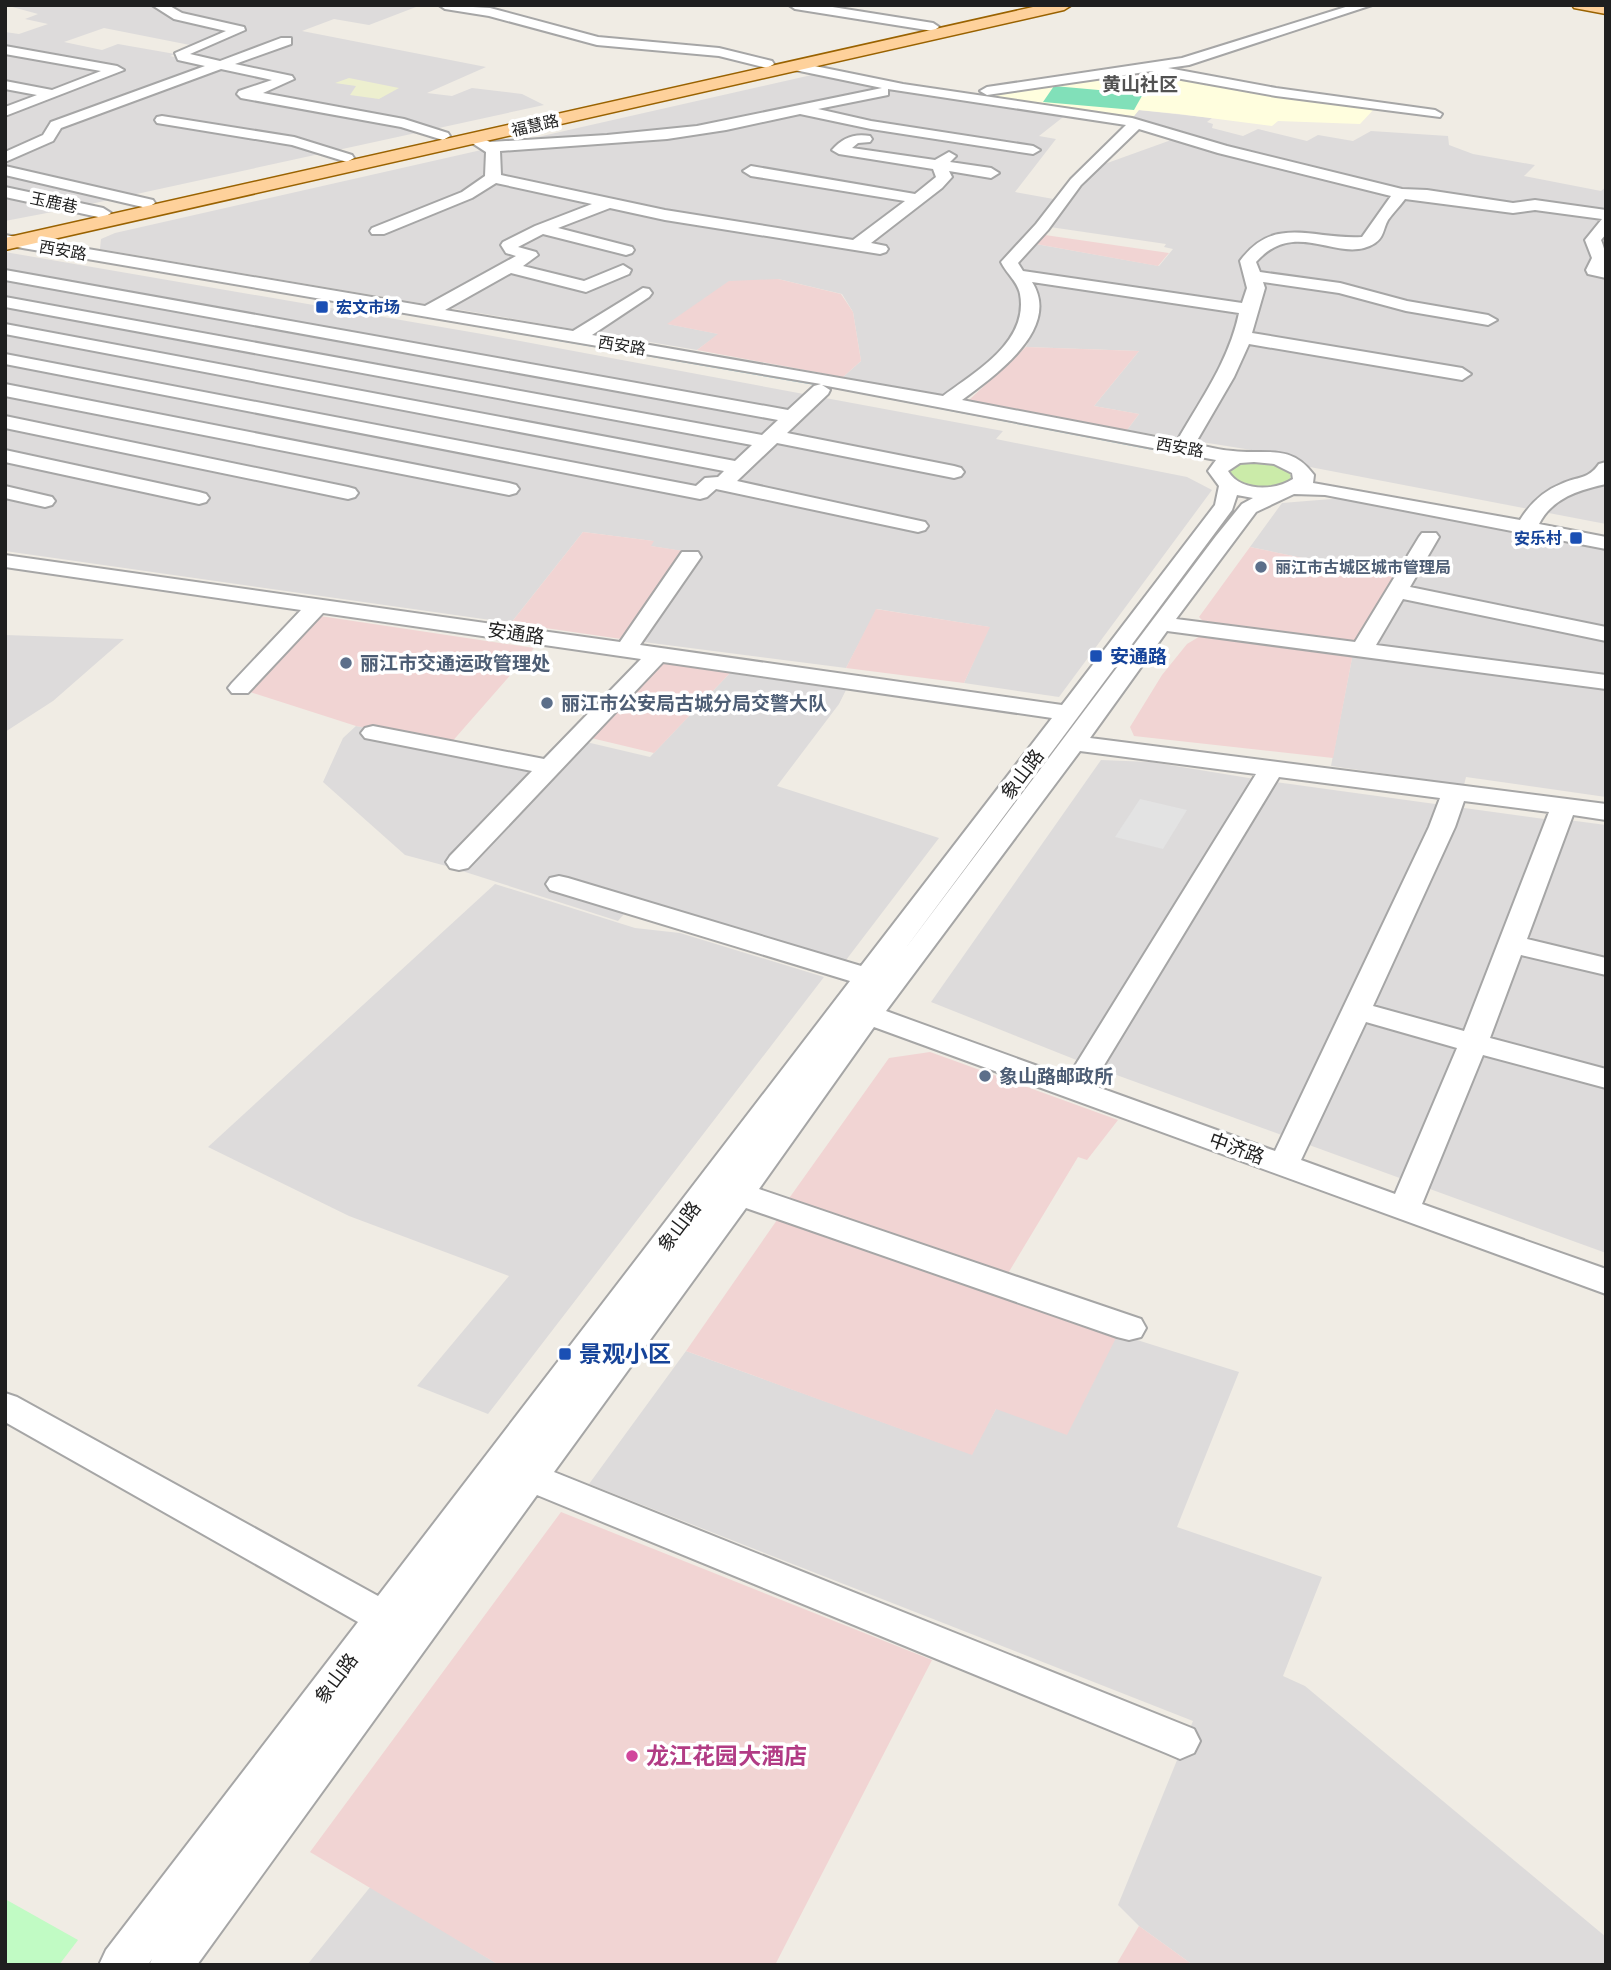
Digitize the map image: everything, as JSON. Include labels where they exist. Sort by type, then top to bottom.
[{"type":"main road","name":"福慧路","points":[[7,242],[103,213],[1028,5]]},
{"type":"main road","name":"福慧路","points":[[7,242],[480,143],[795,66],[1064,5]]},
{"type":"main road","points":[[1580,5],[1606,9]]},
{"type":"street","points":[[158,5],[170,13],[239,30],[181,55],[287,79],[246,95]]},
{"type":"street","points":[[445,5],[490,12],[597,40],[719,52],[767,64]]},
{"type":"street","points":[[795,5],[933,27]]},
{"type":"street","points":[[955,96],[1146,68],[1221,52],[1366,5]]},
{"type":"street","points":[[194,20],[215,12]]},
{"type":"street","points":[[5,158],[48,138],[56,125],[286,41]]},
{"type":"street","points":[[5,50],[117,70],[10,108]]},
{"type":"street","points":[[795,66],[903,88],[1136,124],[1210,146],[1370,184],[1401,194],[1427,195],[1513,208],[1535,205],[1606,215]]},
{"type":"street","points":[[1146,68],[1276,92],[1435,114]]},
{"type":"street","points":[[59,77],[85,82]]},
{"type":"street","points":[[5,85],[53,94]]},
{"type":"street","points":[[480,143],[692,131],[743,123],[842,97],[903,88]]},
{"type":"street","points":[[228,91],[404,123],[443,136]]},
{"type":"street","points":[[918,104],[934,93]]},
{"type":"street","points":[[799,109],[883,127],[1033,150]]},
{"type":"street","points":[[1153,129],[1155,113]]},
{"type":"street","points":[[865,139],[901,116]]},
{"type":"street","points":[[162,121],[294,141],[347,158]]},
{"type":"street","points":[[947,402],[1005,356],[1020,337],[1030,300],[1027,287],[1009,262],[1042,227],[1076,182],[1136,124]]},
{"type":"street","points":[[855,139],[865,139],[954,153],[971,155],[992,166],[939,166],[839,150],[855,139]]},
{"type":"street","points":[[480,143],[493,150],[493,178]]},
{"type":"street","points":[[971,155],[987,143]]},
{"type":"street","points":[[939,166],[954,153]]},
{"type":"street","points":[[857,245],[944,177],[939,166]]},
{"type":"street","points":[[5,170],[147,203]]},
{"type":"street","points":[[751,171],[919,199]]},
{"type":"street","points":[[378,231],[467,195],[493,178],[665,215],[880,249]]},
{"type":"street","name":"玉鹿巷","points":[[5,192],[103,213]]},
{"type":"street","points":[[1183,448],[1242,337],[1247,309],[1256,288],[1248,261],[1266,242],[1303,236],[1366,242],[1374,236],[1379,221],[1401,194]]},
{"type":"street","points":[[428,312],[530,255],[509,246],[541,229],[608,203]]},
{"type":"street","points":[[1606,223],[1593,240],[1600,258],[1594,270],[1606,273]]},
{"type":"street","points":[[541,229],[626,250]]},
{"type":"street","name":"西安路","points":[[7,242],[272,296],[821,390],[1172,458],[1228,472]]},
{"type":"street","name":"西安路","points":[[7,242],[947,402],[1183,448],[1228,472]]},
{"type":"street","points":[[508,267],[577,286],[590,287],[624,270]]},
{"type":"street","points":[[5,275],[793,416]]},
{"type":"street","points":[[1018,275],[1247,309]]},
{"type":"street","points":[[1254,276],[1340,288],[1406,306],[1488,320]]},
{"type":"street","points":[[577,337],[643,293],[598,284]]},
{"type":"street","points":[[129,383],[272,296]]},
{"type":"street","points":[[5,302],[954,472]]},
{"type":"street","points":[[5,329],[739,468]]},
{"type":"street","points":[[1242,337],[1462,374]]},
{"type":"street","points":[[5,359],[700,493],[712,482],[918,526]]},
{"type":"street","points":[[5,412],[72,372]]},
{"type":"street","points":[[5,390],[509,489]]},
{"type":"street","points":[[722,484],[821,390]]},
{"type":"street","points":[[5,422],[348,493]]},
{"type":"street","points":[[5,456],[198,498]]},
{"type":"street","points":[[1228,472],[1276,458],[1297,467],[1293,485]]},
{"type":"street","points":[[1228,472],[1254,492],[1293,485],[1606,535]]},
{"type":"street","name":"象山路","points":[[171,1965],[868,1015],[960,897],[1071,728],[1225,506],[1228,472]]},
{"type":"street","points":[[1527,524],[1558,491],[1604,476]]},
{"type":"street","name":"象山路","points":[[121,1965],[868,978],[1071,728],[1162,624],[1245,512],[1261,500],[1293,485]]},
{"type":"street","points":[[5,492],[45,501]]},
{"type":"street","points":[[1527,524],[1606,543]]},
{"type":"street","points":[[1362,649],[1429,537]]},
{"type":"street","points":[[626,649],[690,557]]},
{"type":"street","name":"安通路","points":[[5,561],[658,654],[1071,728],[1271,769],[1606,812]]},
{"type":"street","points":[[1396,591],[1606,634]]},
{"type":"street","points":[[240,688],[318,605]]},
{"type":"street","points":[[1162,624],[1606,682]]},
{"type":"street","points":[[459,862],[658,654]]},
{"type":"street","points":[[373,733],[550,767]]},
{"type":"street","points":[[1075,1089],[1271,769]]},
{"type":"street","points":[[1283,1165],[1442,827],[1454,793]]},
{"type":"street","points":[[1405,1208],[1474,1042],[1564,807]]},
{"type":"street","points":[[559,884],[868,978]]},
{"type":"street","points":[[1512,944],[1606,967]]},
{"type":"street","points":[[1357,1011],[1606,1079]]},
{"type":"street","name":"中济路","points":[[868,1015],[1606,1282]]},
{"type":"street","points":[[739,1194],[1129,1328]]},
{"type":"street","points":[[5,1406],[382,1617]]},
{"type":"street","points":[[530,1477],[1180,1741]]},
{"type":"shaded area","points":[[5,5],[416,7],[369,25],[334,19],[302,31],[486,67],[427,93],[452,96],[472,88],[522,94],[544,105],[86,205],[5,188],[5,32],[19,34],[48,24],[25,19],[38,14]],"holes":[[[104,28],[195,46],[243,31],[187,53],[186,56],[294,78],[287,81],[170,56],[175,54],[118,44],[102,50],[64,42]]]},
{"type":"shaded area","points":[[1138,70],[1180,76],[1161,90],[1110,83],[1124,72]]},
{"type":"shaded area","points":[[816,74],[1067,114],[1039,136],[1056,139],[1015,192],[1059,200],[1005,263],[1022,287],[1022,319],[1000,355],[946,397],[843,377],[861,361],[853,312],[842,294],[778,279],[668,324],[719,334],[697,350],[100,249],[101,239],[115,233]]},
{"type":"shaded area","points":[[349,78],[399,88],[379,99],[350,95],[356,86],[335,83]]},
{"type":"shaded area","points":[[1178,78],[1376,107],[1360,124],[1278,121],[1272,126],[1139,110],[1134,116],[1055,107],[1000,98],[993,94],[1087,79],[1161,90]]},
{"type":"shaded area","points":[[1138,110],[1212,118],[1207,122],[1213,124],[1212,128],[1243,136],[1258,129],[1307,141],[1318,135],[1353,141],[1371,131],[1448,136],[1449,145],[1473,154],[1535,165],[1524,176],[1601,191],[1606,187],[1606,524],[1310,467],[1264,452],[1127,430],[1139,414],[1094,406],[1139,351],[1026,347],[1038,321],[1032,286],[1016,264],[1036,244],[1159,266],[1173,249],[1164,247],[1166,244],[1050,227],[1099,166],[1174,139],[1206,144],[1132,119]]},
{"type":"shaded area","points":[[5,194],[73,208],[5,221]]},
{"type":"shaded area","points":[[1045,235],[1169,253],[1158,266],[1036,244]]},
{"type":"shaded area","points":[[5,252],[482,334],[1003,431],[996,439],[1187,477],[1212,490],[1059,697],[964,683],[989,627],[877,609],[846,668],[628,640],[689,552],[650,546],[653,541],[583,532],[511,623],[5,551]]},
{"type":"shaded area","points":[[778,279],[841,294],[853,312],[861,361],[843,377],[697,350],[718,334],[667,324],[729,281]]},
{"type":"shaded area","points":[[1026,347],[1139,351],[1094,406],[1139,414],[1127,430],[969,400]]},
{"type":"shaded area","points":[[1344,498],[1606,548],[1606,679],[1373,649],[1399,578],[1250,547],[1282,503]]},
{"type":"shaded area","points":[[583,532],[654,541],[651,546],[690,552],[628,640],[511,623]]},
{"type":"shaded area","points":[[1250,547],[1400,578],[1359,646],[1209,627],[1199,617]]},
{"type":"shaded area","points":[[876,609],[990,627],[964,683],[846,668]]},
{"type":"shaded area","points":[[320,616],[534,648],[450,744],[356,726],[247,691]]},
{"type":"shaded area","points":[[5,635],[124,639],[53,701],[5,732]]},
{"type":"shaded area","points":[[1202,635],[1353,653],[1333,758],[1134,736],[1130,727],[1162,675],[1187,644]]},
{"type":"shaded area","points":[[1353,653],[1606,685],[1606,797],[1466,777],[1464,785],[1331,766]]},
{"type":"shaded area","points":[[662,660],[730,673],[654,753],[587,737]]},
{"type":"shaded area","points":[[730,673],[846,690],[839,704],[777,786],[939,838],[843,964],[635,901],[618,921],[459,870],[582,741],[650,757]]},
{"type":"shaded area","points":[[356,726],[547,763],[450,867],[405,855],[323,782],[343,738]]},
{"type":"shaded area","points":[[1101,760],[1151,762],[1552,820],[1504,944],[1606,971],[1606,1253],[1089,1065],[931,1002]]},
{"type":"shaded area","points":[[1140,799],[1187,810],[1163,849],[1115,837]]},
{"type":"shaded area","points":[[1568,820],[1606,825],[1606,963],[1519,941]]},
{"type":"shaded area","name":"景观小区","points":[[495,884],[635,928],[680,933],[824,977],[488,1414],[417,1386],[509,1276],[349,1216],[208,1147]]},
{"type":"shaded area","points":[[930,1052],[1118,1120],[1087,1160],[1078,1157],[1001,1285],[780,1211],[889,1058]]},
{"type":"shaded area","points":[[777,1220],[1118,1334],[1067,1435],[996,1409],[972,1455],[686,1351]]},
{"type":"shaded area","points":[[1118,1334],[1239,1372],[1177,1527],[1322,1577],[1283,1676],[1305,1686],[1606,1937],[1606,1965],[1193,1965],[1139,1926],[1118,1905],[1193,1721],[589,1484],[686,1351],[971,1454],[996,1409]]},
{"type":"shaded area","name":"龙江花园大酒店","points":[[561,1512],[932,1660],[775,1965],[499,1965],[310,1852]]},
{"type":"shaded area","points":[[371,1886],[499,1965],[307,1965]]},
{"type":"shaded area","points":[[1139,1926],[1193,1965],[1116,1965]]},
{"type":"green space","points":[[1054,86],[1143,94],[1134,110],[1043,102]]},
{"type":"green space","points":[[1248,461],[1280,466],[1290,472],[1291,480],[1276,488],[1267,489],[1242,483],[1228,474],[1228,471]]},
{"type":"green space","points":[[5,1899],[78,1940],[59,1965],[5,1965]]},
{"type":"water","points":[[45,249],[784,376],[1182,452],[1179,455],[815,385],[36,251]]},
{"type":"place","name":"宏文市场","points":[[322,307]]},
{"type":"place","name":"安乐村","points":[[1576,538]]},
{"type":"place","name":"丽江市古城区城市管理局","points":[[1261,567]]},
{"type":"place","name":"安通路","points":[[1096,656]]},
{"type":"place","name":"丽江市交通运政管理处","points":[[346,663]]},
{"type":"place","name":"丽江市公安局古城分局交警大队","points":[[547,703]]},
{"type":"place","name":"象山路邮政所","points":[[985,1076]]},
{"type":"place","name":"景观小区","points":[[565,1354]]},
{"type":"place","name":"龙江花园大酒店","points":[[632,1756]]},
{"type":"district","name":"黄山社区","points":[[1140,84]]}]
